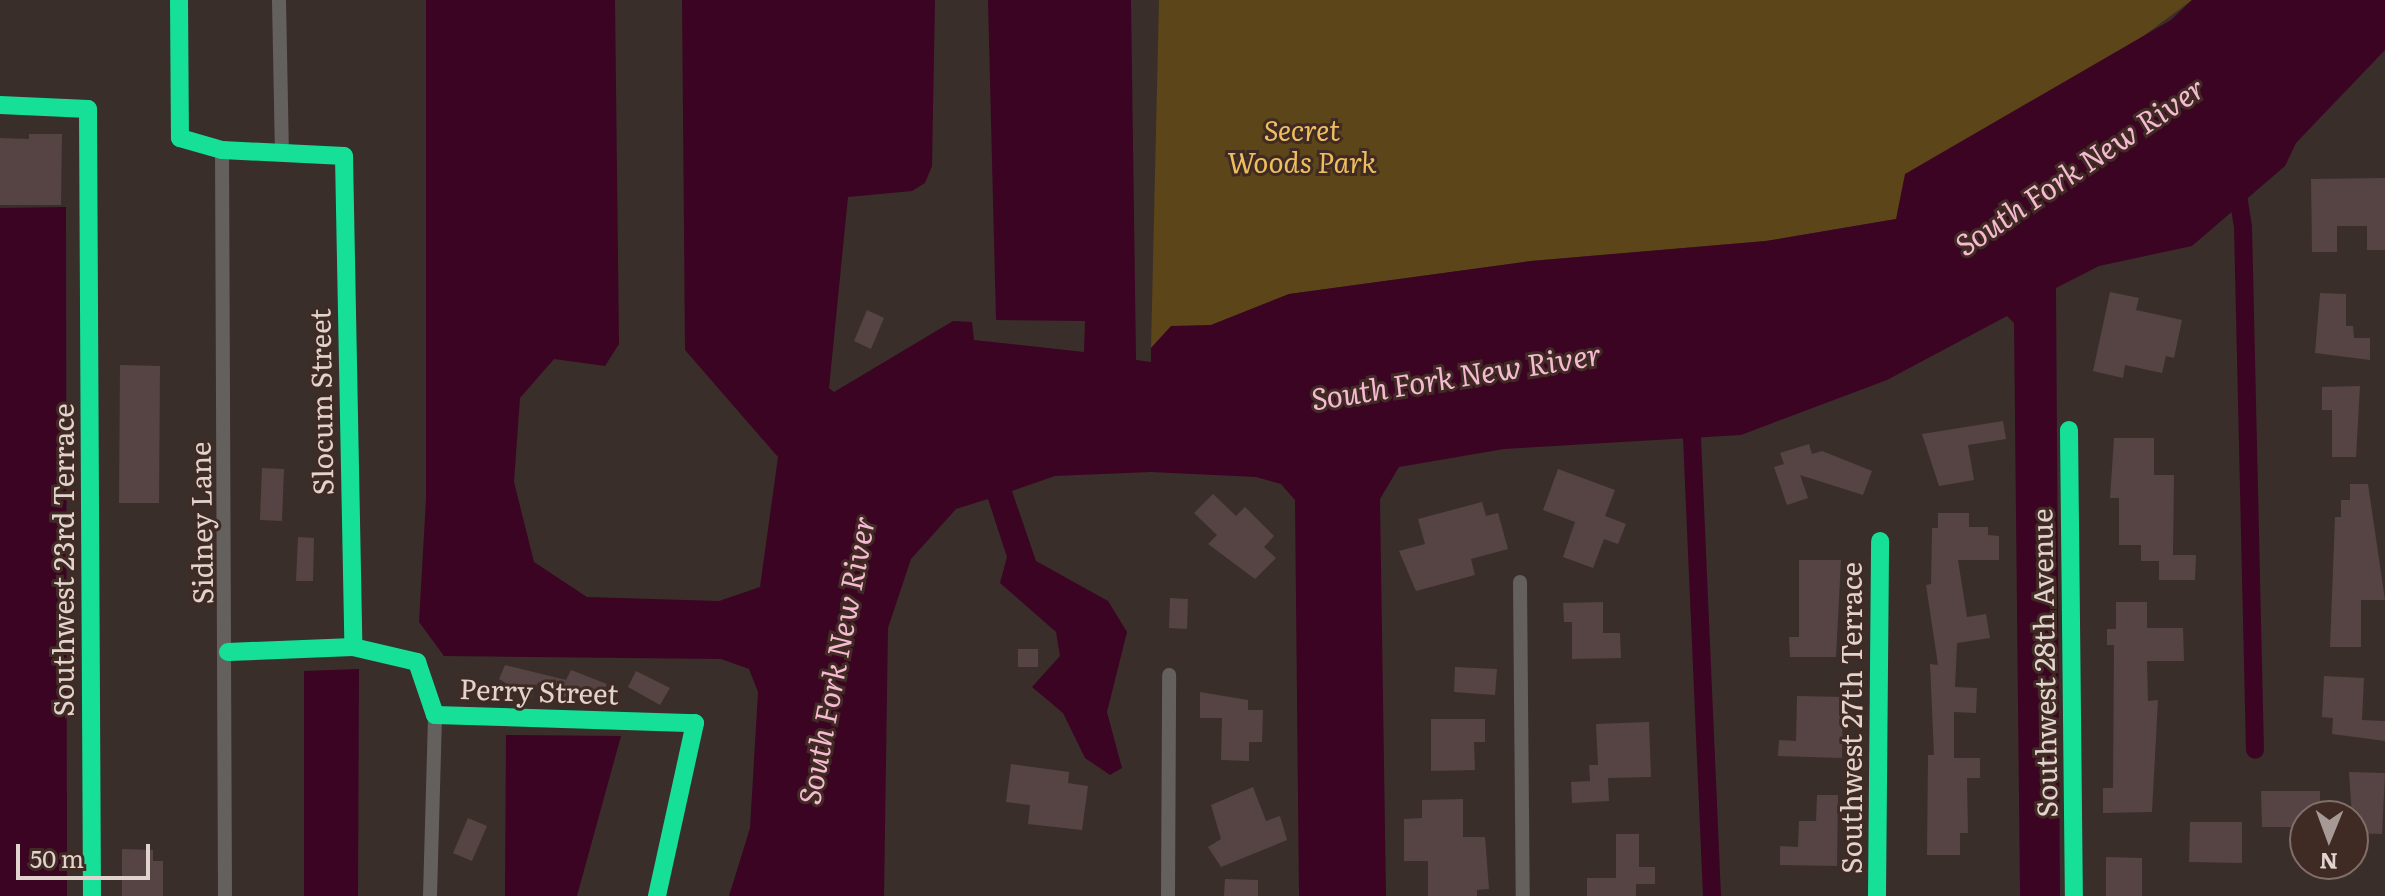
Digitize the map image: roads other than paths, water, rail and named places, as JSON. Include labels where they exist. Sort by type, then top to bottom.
[{"type":"street","points":[[179,0],[180,138],[222,150],[282,153],[279,0]]},
{"type":"street","name":"Southwest 23rd Terrace","points":[[0,105],[88,109],[92,896]]},
{"type":"street","name":"Sidney Lane","points":[[222,150],[228,652],[225,896]]},
{"type":"street","name":"Slocum Street","points":[[282,153],[344,156],[353,647]]},
{"type":"street","name":"Southwest 28th Avenue","points":[[2069,430],[2074,896]]},
{"type":"street","name":"Southwest 27th Terrace","points":[[1877,896],[1880,541]]},
{"type":"street","points":[[1520,582],[1523,896]]},
{"type":"street","name":"Perry Street","points":[[228,652],[353,647],[417,662],[435,715],[695,723],[657,896]]},
{"type":"street","points":[[1168,896],[1169,675]]},
{"type":"street","points":[[430,896],[435,715]]},
{"type":"water","name":"South Fork New River","points":[[426,0],[615,0],[619,344],[605,366],[554,359],[520,398],[514,482],[534,562],[587,597],[719,601],[760,587],[778,457],[685,350],[682,0],[935,0],[932,166],[925,183],[912,191],[848,197],[829,388],[834,392],[953,321],[972,322],[974,340],[1084,352],[1085,321],[996,320],[988,0],[1131,0],[1136,360],[1151,362],[1151,348],[1171,326],[1211,325],[1289,294],[1531,261],[1766,241],[1896,219],[1905,174],[2171,20],[2192,0],[2385,0],[2385,50],[2296,143],[2285,166],[2192,246],[2099,266],[2056,288],[2060,896],[2020,896],[2014,323],[2007,316],[1887,380],[1741,435],[1504,449],[1399,467],[1380,499],[1386,896],[1299,896],[1295,500],[1281,484],[1256,477],[1151,472],[1055,476],[1012,491],[1036,561],[1108,601],[1127,632],[1107,712],[1122,768],[1110,775],[1085,758],[1063,713],[1032,687],[1060,656],[1056,632],[1000,583],[1007,557],[988,499],[956,509],[911,559],[888,628],[884,896],[729,896],[750,828],[758,692],[749,669],[721,659],[444,656],[419,622],[426,499]]},
{"type":"water","points":[[66,207],[67,896],[0,896],[0,208]]},
{"type":"water","points":[[359,669],[358,896],[304,896],[304,671]]},
{"type":"water","points":[[506,735],[621,736],[577,896],[505,896]]},
{"type":"waterway","points":[[2236,182],[2243,227],[2255,750]]},
{"type":"waterway","points":[[1691,415],[1712,896]]},
{"type":"park label","name":"Secret Woods Park","points":[[1302,145]]}]
